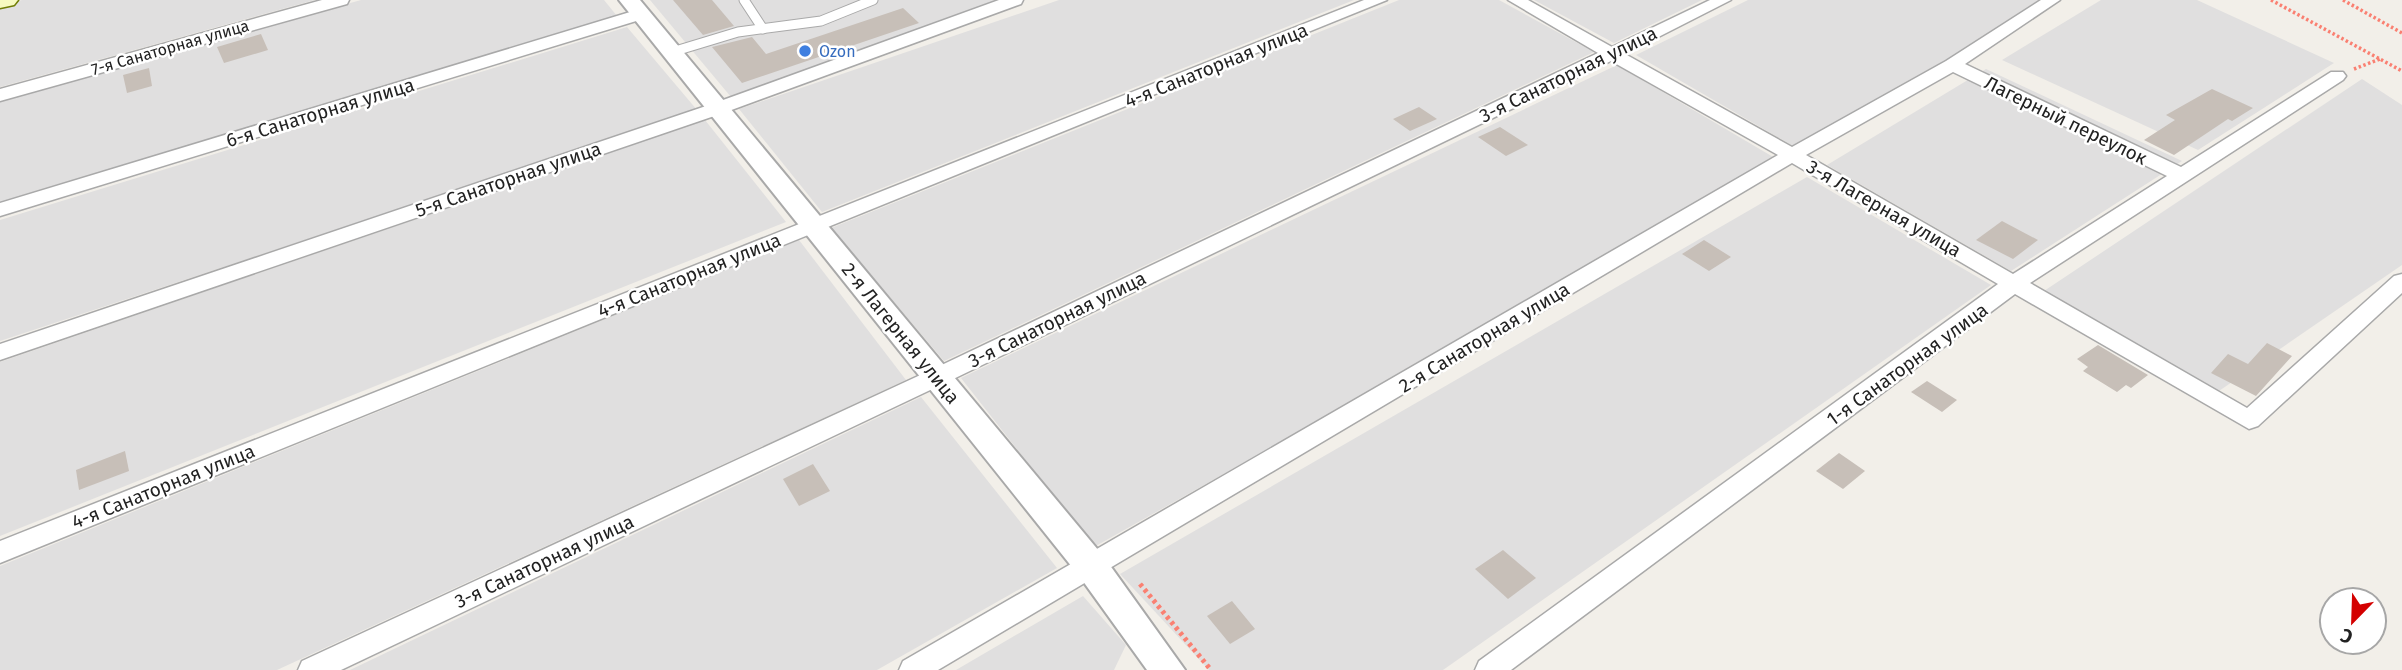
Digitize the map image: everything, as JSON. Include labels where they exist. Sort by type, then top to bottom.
[{"type":"main road","points":[[0,1],[6,0]]},
{"type":"street","name":"7-я Санаторная улица","points":[[0,95],[341,0]]},
{"type":"street","name":"5-я Санаторная улица","points":[[0,352],[719,108],[1014,0]]},
{"type":"street","name":"4-я Санаторная улица","points":[[0,552],[1379,0]]},
{"type":"street","name":"3-я Лагерная улица","points":[[1516,0],[1792,155],[2249,420],[2402,281]]},
{"type":"street","name":"3-я Санаторная улица","points":[[313,670],[937,377],[1723,0]]},
{"type":"street","name":"2-я Санаторная улица","points":[[913,670],[1792,155],[1952,65],[2052,0]]},
{"type":"street","name":"2-я Лагерная улица","points":[[635,7],[1092,567],[1137,633],[1167,670]]},
{"type":"street","name":"6-я Санаторная улица","points":[[0,210],[635,7]]},
{"type":"street","name":"Лагерный переулок","points":[[1952,65],[2180,174]]},
{"type":"street","name":"1-я Санаторная улица","points":[[1489,670],[1974,316],[2014,283],[2180,174],[2337,76]]},
{"type":"street","points":[[1137,633],[1141,646],[1140,670]]},
{"type":"lane","points":[[744,0],[763,29]]},
{"type":"lane","points":[[673,52],[738,32],[821,21],[873,0]]},
{"type":"path","points":[[2271,0],[2402,71]]},
{"type":"path","points":[[2343,0],[2402,33]]},
{"type":"path","points":[[2337,76],[2380,59]]},
{"type":"shaded area","points":[[22,0],[315,0],[0,87],[0,6]]},
{"type":"shaded area","points":[[361,0],[604,0],[617,16],[0,202],[0,101]]},
{"type":"shaded area","points":[[650,0],[1022,0],[731,97]]},
{"type":"shaded area","points":[[1059,0],[1354,0],[822,212],[739,109]]},
{"type":"shaded area","points":[[1399,0],[1499,0],[1594,52],[944,361],[831,228]]},
{"type":"shaded area","points":[[1534,0],[1702,0],[1614,43]]},
{"type":"shaded area","points":[[1748,0],[2040,0],[1967,52],[1800,150],[1636,55]]},
{"type":"shaded area","points":[[2101,0],[2197,0],[2334,63],[2198,150],[2002,60]]},
{"type":"shaded area","points":[[627,27],[697,110],[0,341],[0,220]]},
{"type":"shaded area","points":[[1617,65],[1780,161],[1094,547],[961,378]]},
{"type":"shaded area","points":[[1986,69],[2182,161],[2011,271],[1827,165]]},
{"type":"shaded area","points":[[2362,79],[2402,105],[2402,265],[2219,391],[2044,291]]},
{"type":"shaded area","points":[[705,120],[786,222],[0,536],[0,362]]},
{"type":"shaded area","points":[[1807,177],[1991,285],[1443,670],[1209,670],[1120,574]]},
{"type":"shaded area","points":[[799,240],[906,380],[277,670],[0,670],[0,566]]},
{"type":"shaded area","points":[[921,397],[1057,568],[877,670],[350,670]]},
{"type":"shaded area","points":[[1083,596],[1126,645],[1114,670],[956,670]]},
{"type":"building","points":[[673,0],[712,0],[734,26],[703,35]]},
{"type":"building","points":[[903,8],[919,23],[742,83],[712,47],[752,37],[766,54]]},
{"type":"building","points":[[261,34],[268,50],[224,63],[217,47]]},
{"type":"building","points":[[149,68],[152,86],[127,93],[123,75]]},
{"type":"building","points":[[2212,89],[2253,108],[2232,121],[2228,119],[2174,155],[2144,140],[2175,120],[2166,115]]},
{"type":"building","points":[[1419,107],[1437,119],[1410,131],[1393,119]]},
{"type":"building","points":[[1500,127],[1528,145],[1506,156],[1478,137]]},
{"type":"building","points":[[2002,221],[2038,240],[2013,259],[1976,240]]},
{"type":"building","points":[[1704,240],[1731,257],[1709,271],[1682,254]]},
{"type":"building","points":[[2267,343],[2292,356],[2256,396],[2211,373],[2228,354],[2248,364]]},
{"type":"building","points":[[2098,345],[2148,375],[2131,388],[2126,385],[2117,392],[2083,371],[2088,367],[2077,359]]},
{"type":"building","points":[[1927,381],[1957,400],[1942,412],[1911,392]]},
{"type":"building","points":[[125,451],[129,471],[79,490],[76,470]]},
{"type":"building","points":[[1839,453],[1865,471],[1843,489],[1816,471]]},
{"type":"building","points":[[813,464],[830,491],[799,506],[783,479]]},
{"type":"building","points":[[1503,550],[1536,578],[1508,599],[1475,569]]},
{"type":"building","points":[[1232,601],[1255,629],[1230,644],[1207,616]]},
{"type":"place","name":"Ozon","points":[[805,51]]}]
